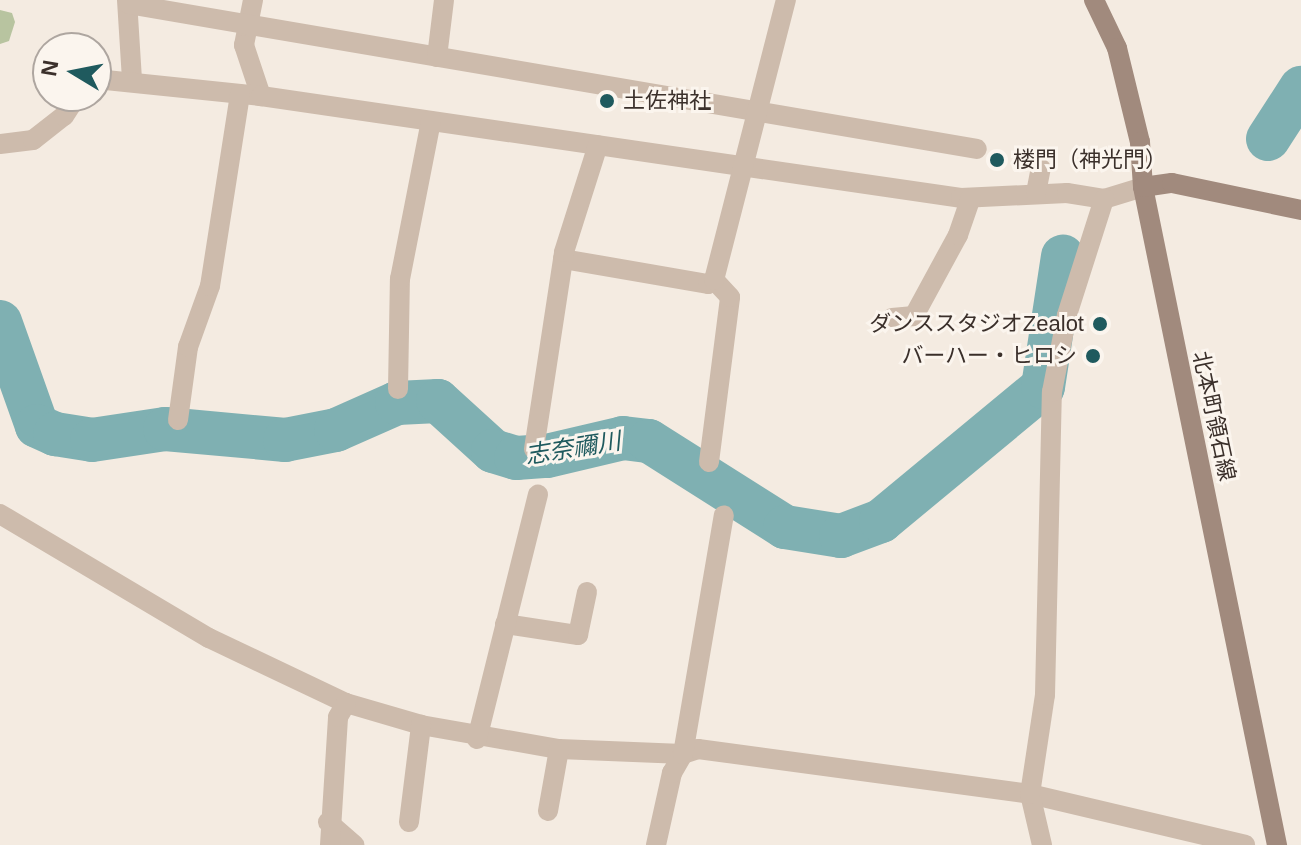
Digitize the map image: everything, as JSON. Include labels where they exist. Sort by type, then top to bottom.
[{"type":"main road","name":"北本町領石線","points":[[1094,0],[1117,48],[1140,142],[1143,187],[1277,845]]},
{"type":"main road","points":[[1143,187],[1172,183],[1301,210]]},
{"type":"street","points":[[178,420],[188,347],[210,286],[251,95],[247,25],[253,0]]},
{"type":"street","points":[[437,57],[444,0]]},
{"type":"street","points":[[563,259],[708,284],[714,280],[740,165],[786,0]]},
{"type":"street","points":[[132,80],[128,2],[977,149]]},
{"type":"street","points":[[112,79],[251,95],[971,198],[1036,193],[1104,199],[1143,187]]},
{"type":"street","points":[[0,144],[33,140],[67,112]]},
{"type":"street","points":[[398,389],[400,279],[431,121]]},
{"type":"street","points":[[534,449],[563,259],[598,145]]},
{"type":"street","points":[[1036,193],[1041,168]]},
{"type":"street","points":[[892,318],[914,316],[958,235],[971,198]]},
{"type":"street","points":[[1042,845],[1030,794],[1045,695],[1052,392],[1067,315],[1104,199]]},
{"type":"street","points":[[709,462],[730,297],[714,280]]},
{"type":"street","points":[[477,739],[538,495]]},
{"type":"street","points":[[0,514],[209,638],[346,703],[421,725],[477,739],[559,749],[683,754],[698,749],[1030,794],[1245,845]]},
{"type":"street","points":[[656,845],[672,773],[683,754],[724,515]]},
{"type":"street","points":[[505,624],[578,635],[587,592]]},
{"type":"street","points":[[330,845],[328,822],[338,717],[346,703]]},
{"type":"street","points":[[409,822],[421,725]]},
{"type":"street","points":[[548,811],[559,749]]},
{"type":"street","points":[[328,822],[354,845]]},
{"type":"green space","points":[[0,10],[12,13],[15,22],[9,41],[0,44]]},
{"type":"waterway","name":"志奈禰川","points":[[1268,139],[1301,88]]},
{"type":"waterway","name":"志奈禰川","points":[[0,322],[37,426],[55,434],[92,440],[165,429],[285,440],[336,430],[397,403],[438,401],[493,451],[516,458],[547,456],[623,438],[649,441],[785,527],[841,536],[881,521],[1043,387],[1063,257]]},
{"type":"place","name":"土佐神社","points":[[607,101]]},
{"type":"place","name":"楼門（神光門）","points":[[997,160]]},
{"type":"place","name":"ダンススタジオZealot","points":[[1100,324]]},
{"type":"place","name":"バーハー・ヒロシ","points":[[1093,356]]}]
